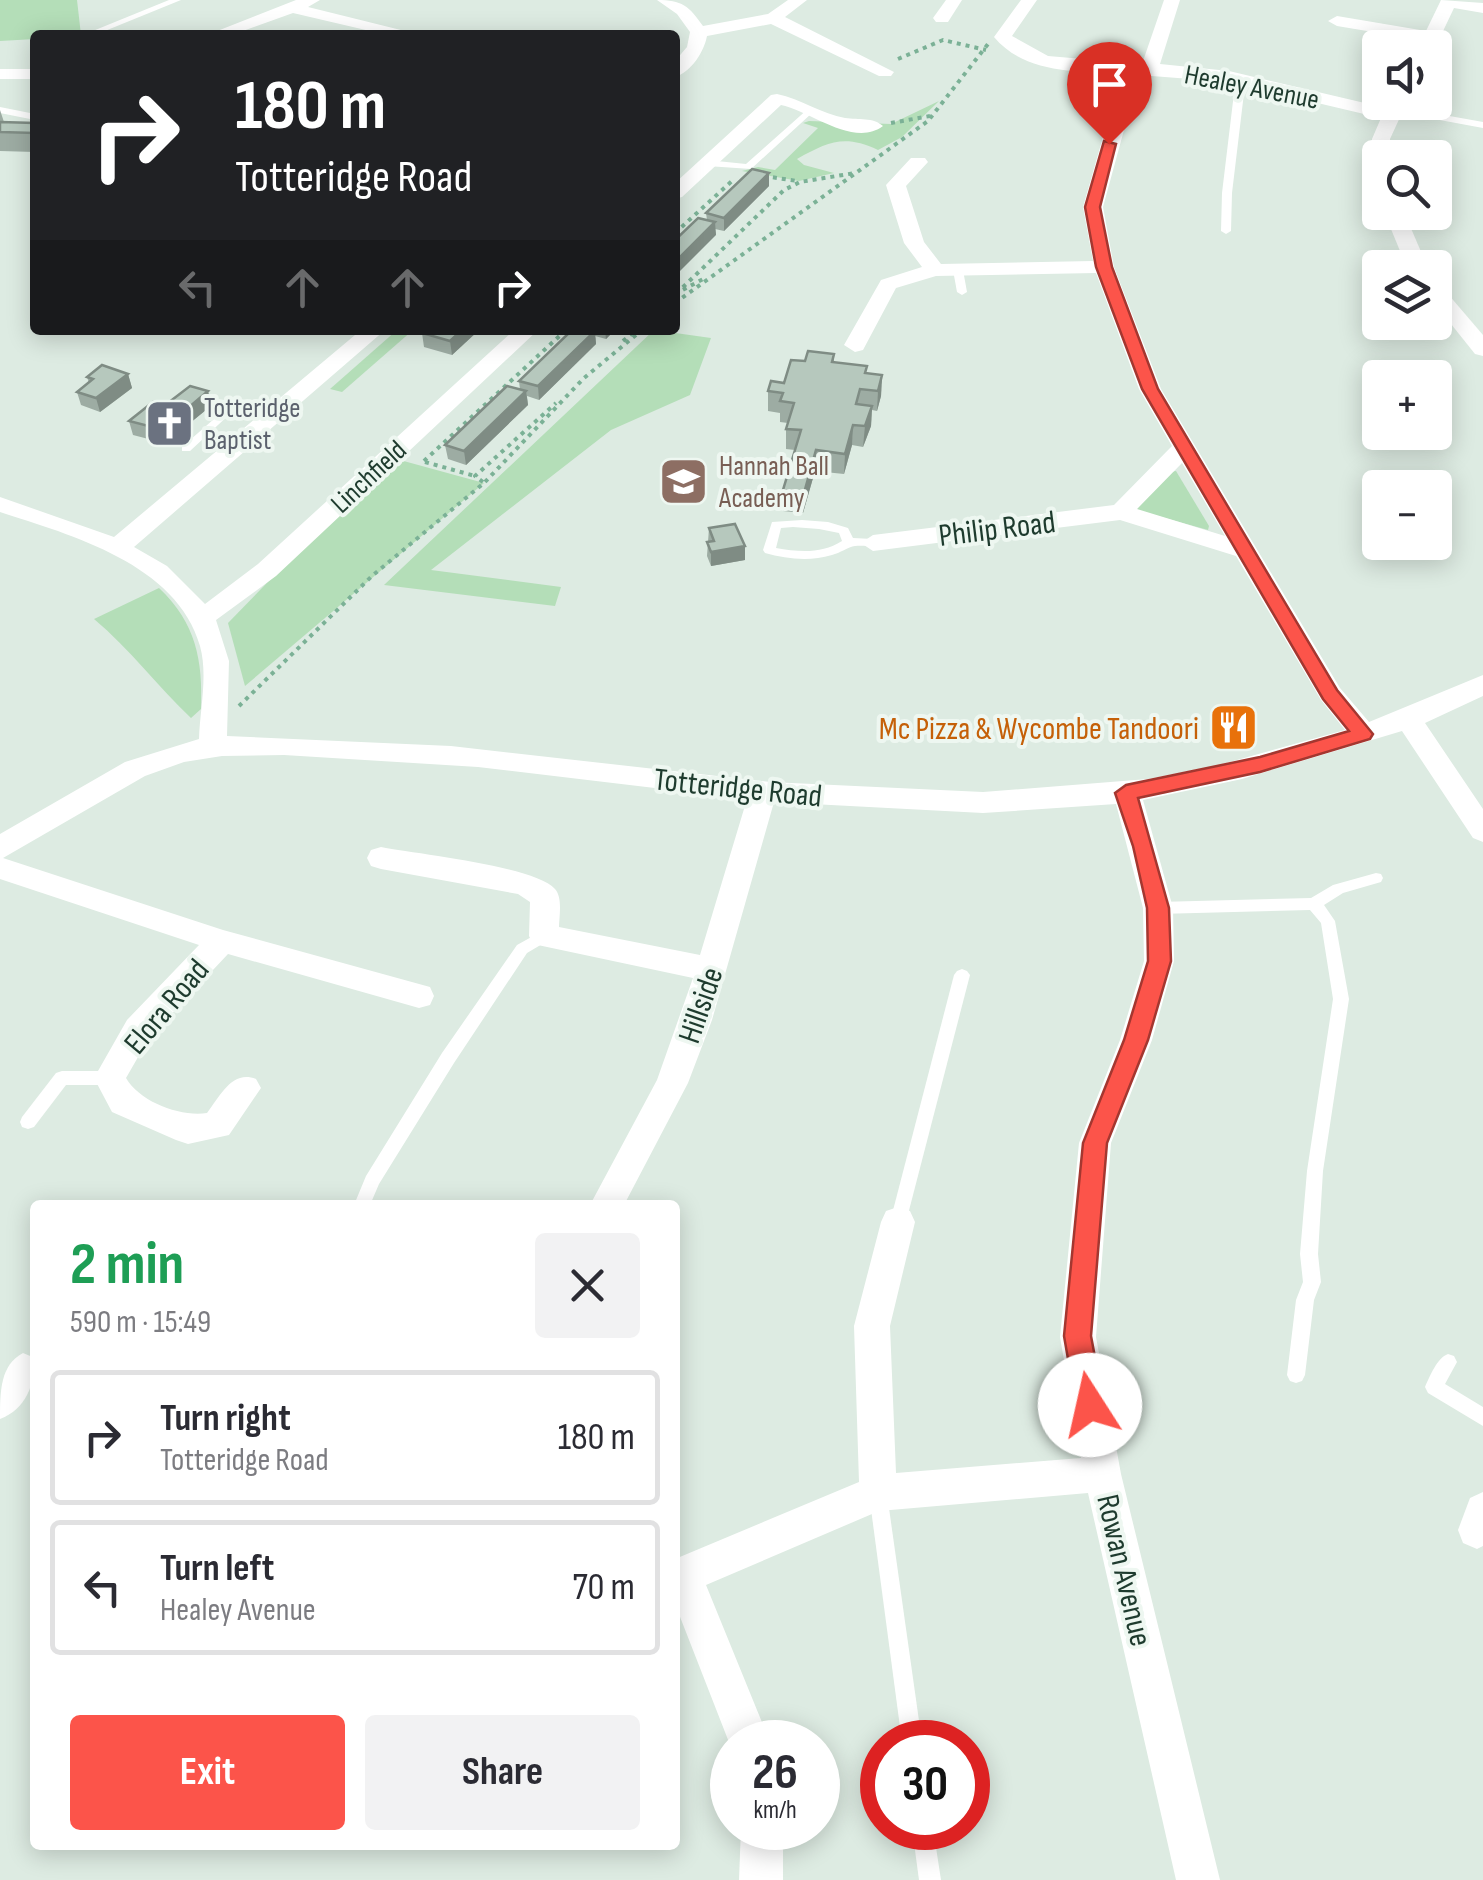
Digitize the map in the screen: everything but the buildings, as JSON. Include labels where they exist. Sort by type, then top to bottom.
[{"type":"street","points":[[229,30],[314,0]]},
{"type":"street","points":[[666,0],[682,10],[699,32],[696,48],[680,66]]},
{"type":"street","points":[[699,32],[773,18],[800,0]]},
{"type":"street","points":[[942,18],[954,0]]},
{"type":"street","name":"Healey Avenue","points":[[1029,0],[1004,37],[1013,50],[1035,59],[1246,82],[1362,103]]},
{"type":"street","points":[[1172,0],[1141,69],[1092,207],[1104,267],[1150,389],[1182,448],[1330,694],[1362,734]]},
{"type":"street","points":[[1434,30],[1449,1],[1483,8]]},
{"type":"street","points":[[294,6],[309,14],[387,30]]},
{"type":"street","points":[[773,18],[881,70]]},
{"type":"street","points":[[1337,21],[1376,30]]},
{"type":"street","points":[[0,74],[30,74]]},
{"type":"street","points":[[680,188],[777,99],[837,124],[874,126]]},
{"type":"street","points":[[918,162],[896,185],[914,244],[934,270],[960,281],[1104,267]]},
{"type":"street","points":[[855,345],[888,284],[934,270]]},
{"type":"street","points":[[1452,312],[1483,348]]},
{"type":"street","points":[[117,548],[368,335]]},
{"type":"street","name":"Linchfield","points":[[204,617],[266,570],[522,335]]},
{"type":"street","points":[[1121,512],[1182,448]]},
{"type":"street","points":[[2,507],[117,548],[175,582],[204,617],[214,647],[219,696],[213,742]]},
{"type":"street","name":"Philip Road","points":[[861,543],[1121,512],[1247,551]]},
{"type":"street","name":"Totteridge Road","points":[[0,848],[88,795],[151,764],[213,742],[483,756],[763,792],[1011,802],[1126,793],[1260,765],[1409,720],[1483,684]]},
{"type":"street","points":[[1409,720],[1483,829]]},
{"type":"street","name":"Hillside","points":[[610,1200],[672,1083],[713,970],[763,792]]},
{"type":"street","name":"Rowan Avenue","points":[[1126,793],[1144,846],[1158,908],[1160,961],[1136,1040],[1095,1143],[1078,1336],[1102,1474],[1198,1880]]},
{"type":"street","points":[[381,858],[526,884],[545,897],[544,936],[713,970]]},
{"type":"street","name":"Elora Road","points":[[0,868],[222,941],[419,996]]},
{"type":"street","name":"Elora Road","points":[[222,941],[138,1029],[110,1078],[123,1102],[188,1130],[217,1125],[246,1088]]},
{"type":"street","points":[[878,1493],[872,1326],[898,1222]]},
{"type":"street","points":[[0,1402],[23,1370]]},
{"type":"street","points":[[741,1720],[680,1578],[878,1493],[1102,1474]]},
{"type":"street","points":[[761,1880],[762,1850]]},
{"type":"lane","points":[[100,30],[177,0]]},
{"type":"lane","points":[[1226,231],[1226,193],[1239,93],[1246,82]]},
{"type":"lane","points":[[0,110],[30,116]]},
{"type":"lane","points":[[707,164],[748,167],[809,111]]},
{"type":"lane","points":[[1452,119],[1483,125]]},
{"type":"lane","points":[[186,449],[230,408],[270,418]]},
{"type":"lane","points":[[790,523],[830,526],[861,543],[802,554],[769,550],[768,542],[776,524],[790,523]]},
{"type":"lane","points":[[1158,908],[1314,904],[1338,889],[1376,878]]},
{"type":"lane","points":[[1296,1375],[1305,1300],[1312,1282],[1309,1254],[1315,1170],[1342,999],[1328,921],[1314,904]]},
{"type":"lane","points":[[364,1200],[448,1058],[522,950],[544,936]]},
{"type":"lane","points":[[898,1222],[962,976]]},
{"type":"lane","points":[[28,1122],[62,1078],[110,1078]]},
{"type":"lane","points":[[1448,1362],[1434,1386],[1483,1417]]},
{"type":"lane","points":[[878,1493],[909,1720]]},
{"type":"lane","points":[[926,1850],[930,1880]]},
{"type":"path","points":[[680,299],[933,116],[992,35]]},
{"type":"path","points":[[881,70],[943,40],[984,50]]},
{"type":"path","points":[[874,126],[933,116]]},
{"type":"path","points":[[680,228],[741,172]]},
{"type":"path","points":[[680,288],[784,190],[800,182],[858,173]]},
{"type":"path","points":[[756,174],[800,182]]},
{"type":"path","points":[[680,290],[717,273]]},
{"type":"path","points":[[484,483],[475,476],[424,462],[561,335]]},
{"type":"path","points":[[475,476],[633,335]]},
{"type":"path","points":[[213,742],[270,672],[372,576],[484,483],[584,378],[633,335]]},
{"type":"green space","points":[[0,0],[77,0],[80,30],[30,30],[30,39],[0,41]]},
{"type":"green space","points":[[939,101],[902,137],[878,150],[855,142],[836,142],[797,159],[804,165],[834,173],[799,181],[742,171],[758,167],[775,170],[818,128],[803,123],[891,124]]},
{"type":"green space","points":[[391,335],[407,335],[342,392],[330,389]]},
{"type":"green space","points":[[649,335],[711,338],[690,395],[611,430],[431,570],[561,587],[555,606],[384,585]]},
{"type":"green space","points":[[389,457],[484,483],[245,686],[228,623]]},
{"type":"green space","points":[[1176,471],[1208,530],[1136,510],[1170,472]]},
{"type":"green space","points":[[159,588],[172,601],[195,643],[201,709],[191,718],[94,619]]},
{"type":"place","name":"Totteridge Baptist","points":[[169,423]]},
{"type":"place","name":"Hannah Ball Academy","points":[[684,481]]},
{"type":"place","name":"Mc Pizza & Wycombe Tandoori","points":[[1234,728]]},
{"type":"route","points":[[1090,1405],[1078,1336],[1095,1143],[1136,1040],[1160,961],[1158,908],[1144,846],[1126,793],[1260,765],[1362,734],[1330,694],[1150,389],[1104,267],[1092,207],[1109,144]]}]
